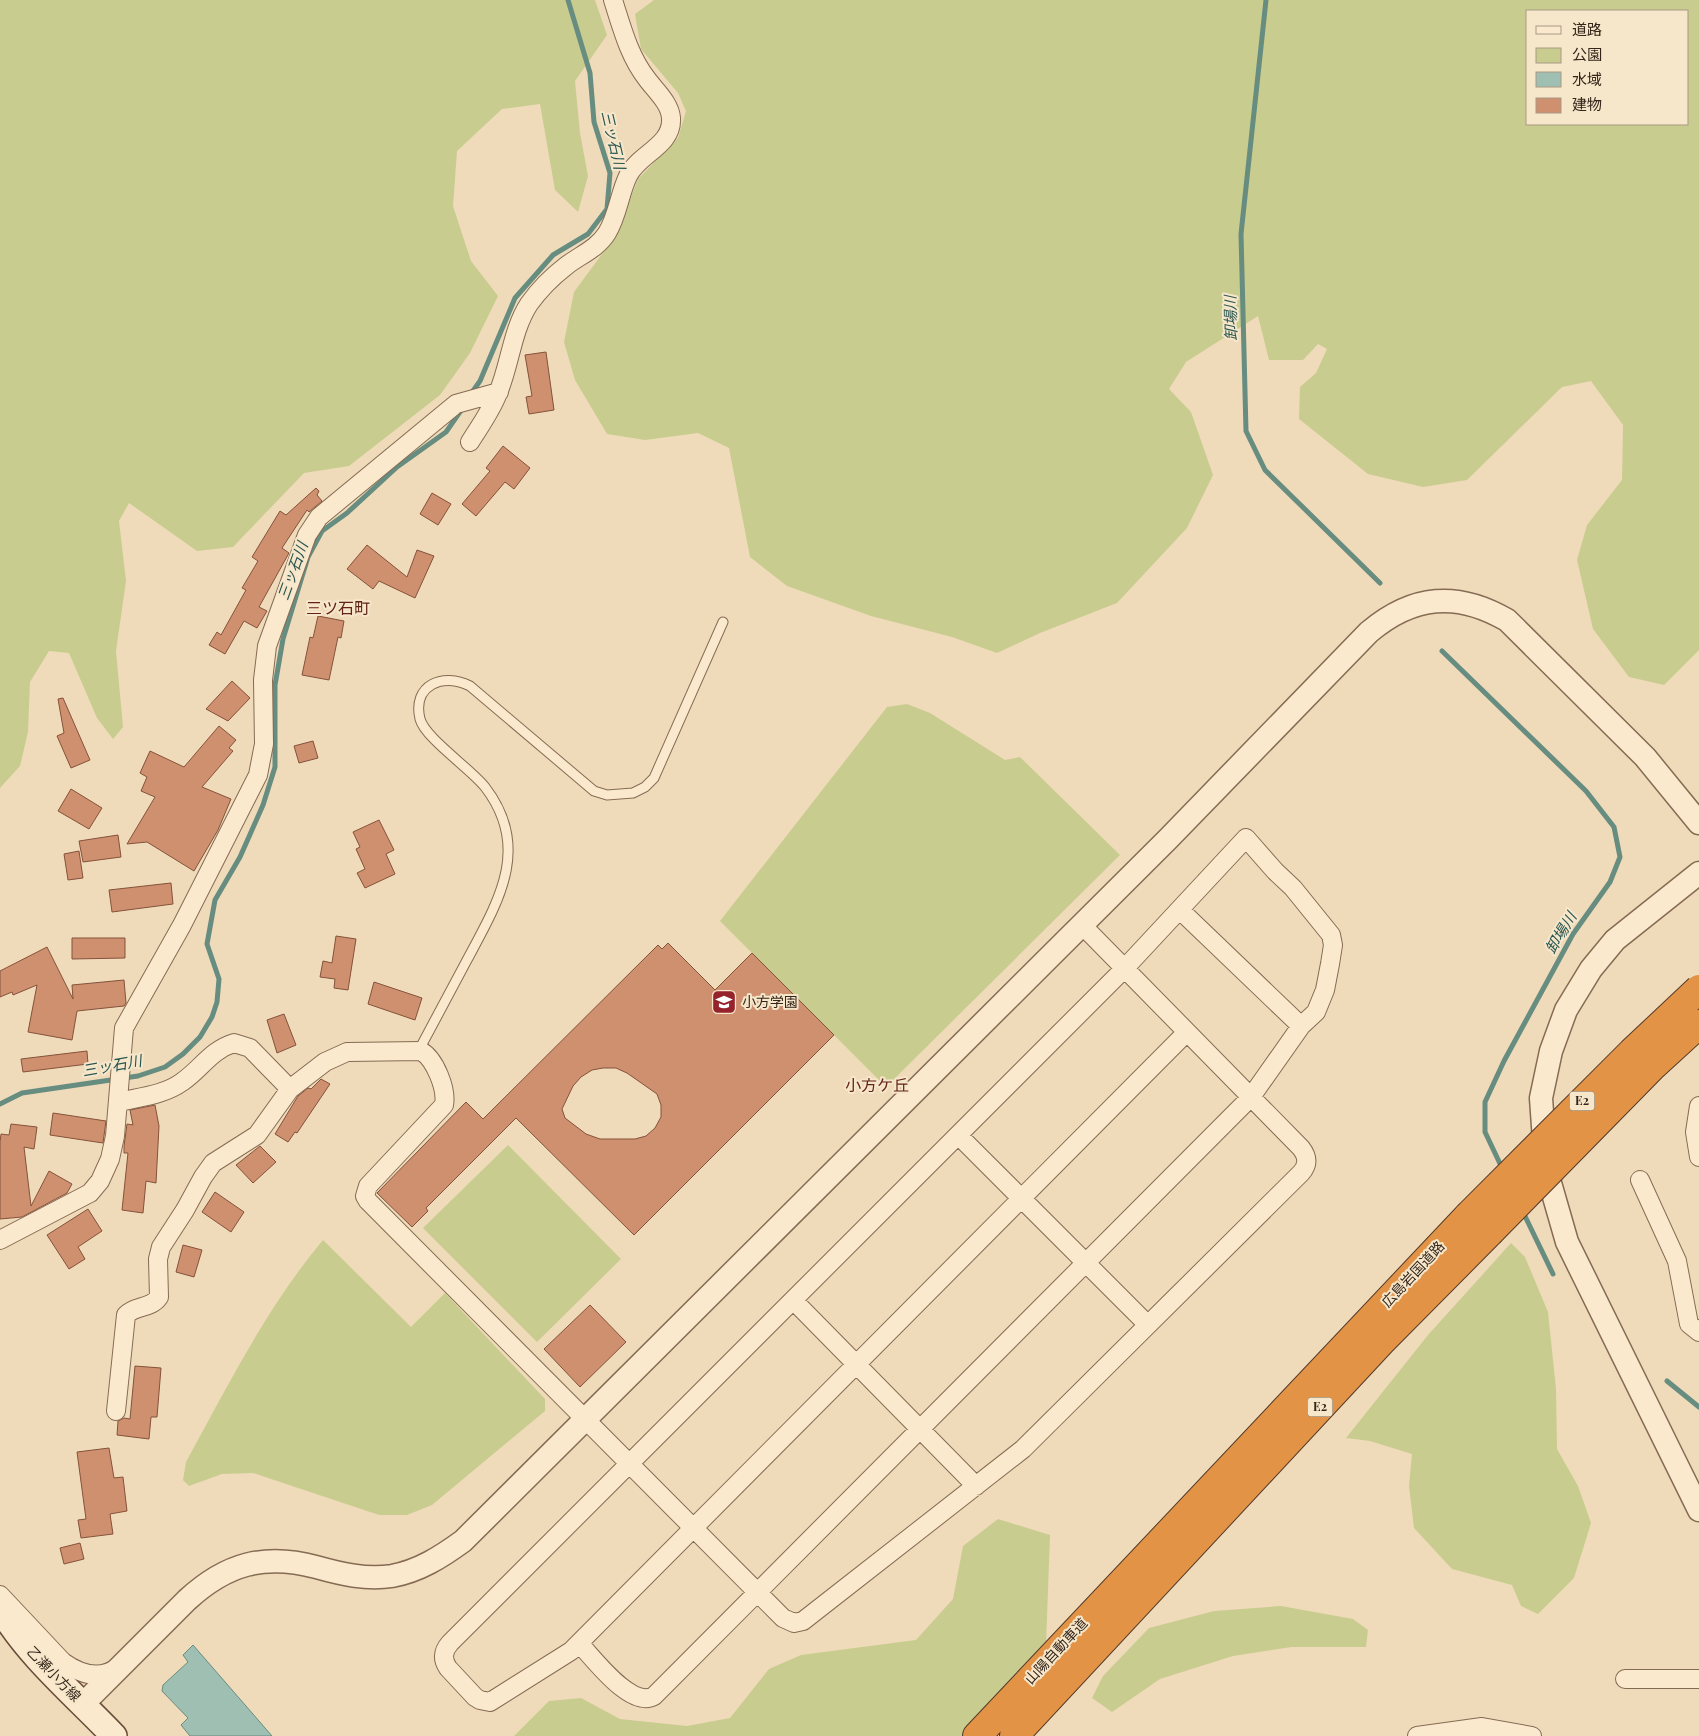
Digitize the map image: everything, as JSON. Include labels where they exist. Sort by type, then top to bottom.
[{"type":"highway","name":"広島岩国道路","points":[[1144,1576],[1468,1216],[1632,1052],[1699,989]]},
{"type":"highway","name":"広島岩国道路","points":[[1144,1576],[1381,1342],[1652,1067],[1699,1024]]},
{"type":"highway","name":"山陽自動車道","points":[[1014,1736],[1135,1604],[1144,1576]]},
{"type":"highway","name":"山陽自動車道","points":[[977,1736],[1086,1619],[1144,1576]]},
{"type":"main road","name":"乙瀬小方線","points":[[0,1608],[28,1648],[114,1736]]},
{"type":"street","points":[[470,442],[487,416],[520,323],[529,304],[566,266],[592,250],[607,233],[618,208],[628,175],[641,160],[666,139],[671,118],[668,109],[664,100],[646,78],[630,52],[613,0]]},
{"type":"street","points":[[0,1240],[90,1193],[100,1181],[110,1159],[119,1100],[124,1028],[182,925],[258,775],[264,744],[263,680],[267,646],[307,535],[318,517],[456,404],[495,393]]},
{"type":"street","points":[[83,1704],[204,1585],[224,1573],[245,1564],[269,1560],[292,1562],[363,1577],[390,1576],[417,1569],[441,1557],[463,1542],[1082,925],[1369,632],[1399,610],[1436,600],[1454,600],[1491,610],[1514,626],[1645,757],[1699,823]]},
{"type":"street","points":[[579,1643],[628,1694],[649,1698],[1251,1097],[1301,1026],[1316,1012],[1324,990],[1333,945],[1331,935],[1293,888],[1246,838],[1124,969],[959,1136],[450,1643],[446,1648],[444,1658],[448,1668],[475,1697],[490,1702],[563,1657],[694,1528],[1187,1032]]},
{"type":"street","points":[[1699,873],[1615,940],[1591,969],[1566,1010],[1551,1051],[1541,1098],[1546,1169],[1567,1242],[1699,1510]]},
{"type":"street","points":[[1180,910],[1301,1026]]},
{"type":"street","points":[[116,1411],[125,1320],[129,1312],[151,1305],[159,1297],[158,1259],[160,1247],[186,1209],[208,1169],[220,1158],[257,1135],[290,1089],[325,1062],[347,1052],[419,1050],[430,1059],[444,1089],[444,1105],[368,1186],[365,1196],[783,1618],[791,1623],[800,1622],[1023,1449],[1305,1168],[1306,1159],[1303,1150],[1082,925]]},
{"type":"street","points":[[119,1100],[171,1088],[183,1082],[211,1054],[234,1043],[250,1048],[290,1089]]},
{"type":"street","points":[[1699,1106],[1695,1132],[1699,1157]]},
{"type":"street","points":[[959,1136],[1148,1325]]},
{"type":"street","points":[[1640,1180],[1677,1261],[1689,1324],[1699,1332]]},
{"type":"street","points":[[794,1301],[976,1486]]},
{"type":"street","points":[[0,1596],[63,1662],[74,1670],[87,1674],[101,1674],[114,1670],[126,1662]]},
{"type":"street","points":[[1625,1679],[1699,1679]]},
{"type":"street","points":[[1417,1736],[1482,1726],[1532,1736]]},
{"type":"lane","points":[[419,1050],[496,905],[502,891],[508,860],[505,829],[493,799],[474,775],[428,732],[420,721],[418,708],[422,694],[431,684],[444,679],[458,680],[470,686],[594,791],[620,796],[633,793],[645,787],[661,766],[723,622]]},
{"type":"green space","points":[[0,0],[595,0],[607,35],[575,81],[580,133],[588,176],[578,212],[555,190],[540,104],[502,109],[457,151],[453,206],[471,261],[498,296],[470,353],[440,395],[349,466],[304,473],[233,547],[197,551],[129,503],[119,521],[126,581],[116,651],[123,727],[113,739],[97,718],[69,653],[49,651],[30,682],[28,732],[20,766],[0,788]]},
{"type":"green space","points":[[654,0],[1699,0],[1699,650],[1664,685],[1629,677],[1593,629],[1577,560],[1587,525],[1622,480],[1623,425],[1591,381],[1562,387],[1467,480],[1423,487],[1368,474],[1299,419],[1300,387],[1316,373],[1327,349],[1318,344],[1303,360],[1269,360],[1258,316],[1186,362],[1169,389],[1191,412],[1213,475],[1187,528],[1117,603],[1040,633],[997,653],[952,637],[871,616],[787,586],[750,557],[729,448],[698,433],[645,440],[607,434],[575,380],[564,342],[574,292],[616,235],[638,179],[678,138],[686,111],[678,93],[641,49],[635,14]]},
{"type":"green space","points":[[907,704],[930,713],[1005,760],[1020,757],[1120,855],[886,1087],[720,921],[887,707]]},
{"type":"green space","points":[[508,1145],[621,1259],[537,1342],[423,1228]]},
{"type":"green space","points":[[323,1240],[411,1327],[445,1293],[545,1399],[545,1411],[432,1505],[407,1515],[379,1515],[253,1473],[222,1474],[189,1486],[183,1480],[186,1462],[249,1347],[284,1292]]},
{"type":"green space","points":[[1511,1243],[1525,1257],[1548,1312],[1556,1389],[1557,1449],[1578,1486],[1591,1523],[1574,1578],[1538,1614],[1521,1606],[1512,1585],[1452,1569],[1414,1528],[1409,1486],[1412,1454],[1370,1441],[1346,1438],[1428,1335]]},
{"type":"green space","points":[[998,1519],[1050,1535],[1046,1645],[963,1736],[514,1736],[549,1701],[581,1698],[620,1719],[687,1726],[730,1718],[769,1669],[801,1655],[916,1640],[953,1599],[963,1546]]},
{"type":"green space","points":[[1281,1606],[1353,1619],[1368,1630],[1366,1647],[1292,1647],[1233,1656],[1160,1679],[1112,1712],[1092,1698],[1103,1676],[1149,1628],[1214,1611]]},
{"type":"water","points":[[193,1645],[272,1736],[190,1736],[181,1725],[188,1718],[162,1691],[163,1685],[188,1662],[183,1655]]},
{"type":"building","points":[[546,352],[554,410],[529,414],[526,397],[532,396],[525,355]]},
{"type":"building","points":[[503,446],[530,468],[514,489],[505,482],[476,516],[462,504],[490,471],[486,468]]},
{"type":"building","points":[[316,488],[319,491],[317,495],[322,501],[309,512],[307,510],[282,548],[289,553],[259,607],[267,611],[257,628],[244,621],[225,654],[209,645],[217,632],[221,635],[246,590],[242,588],[258,561],[252,557],[280,511],[286,515]]},
{"type":"building","points":[[432,493],[451,504],[438,525],[420,514]]},
{"type":"building","points":[[367,545],[407,577],[417,550],[434,556],[415,598],[379,581],[373,589],[347,569]]},
{"type":"building","points":[[318,616],[344,621],[341,638],[338,637],[329,680],[302,675],[310,637],[313,638]]},
{"type":"building","points":[[232,681],[250,698],[228,721],[206,709]]},
{"type":"building","points":[[63,698],[90,760],[71,768],[57,736],[64,733],[58,699]]},
{"type":"building","points":[[219,726],[236,740],[229,748],[233,751],[202,787],[231,799],[218,830],[194,871],[147,842],[127,844],[155,797],[141,791],[147,777],[140,773],[150,751],[184,767]]},
{"type":"building","points":[[313,741],[318,758],[299,763],[294,746]]},
{"type":"building","points":[[71,789],[102,808],[89,829],[58,811]]},
{"type":"building","points":[[379,820],[394,850],[386,854],[395,874],[365,888],[357,873],[365,869],[356,849],[360,847],[353,832]]},
{"type":"building","points":[[118,835],[121,857],[83,862],[79,841]]},
{"type":"building","points":[[79,851],[83,878],[68,880],[64,854]]},
{"type":"building","points":[[171,883],[173,904],[112,912],[109,890]]},
{"type":"building","points":[[336,936],[356,939],[348,990],[334,988],[335,979],[320,977],[323,961],[332,963]]},
{"type":"building","points":[[72,938],[125,938],[125,958],[72,959]]},
{"type":"building","points":[[668,943],[715,990],[752,953],[834,1035],[634,1235],[516,1118],[426,1208],[428,1211],[412,1227],[377,1193],[466,1102],[483,1119],[658,945],[662,949]],"holes":[[[616,1068],[627,1073],[657,1094],[661,1105],[661,1117],[655,1128],[646,1136],[635,1139],[600,1139],[586,1134],[565,1118],[562,1109],[573,1086],[581,1077],[592,1070]]]},
{"type":"building","points":[[47,947],[73,999],[72,985],[124,980],[126,1003],[124,1006],[77,1011],[72,1040],[28,1032],[37,985],[13,995],[12,992],[0,997],[0,971]]},
{"type":"building","points":[[374,982],[422,998],[415,1020],[368,1004]]},
{"type":"building","points":[[284,1014],[296,1045],[277,1053],[267,1020]]},
{"type":"building","points":[[87,1051],[88,1064],[23,1072],[21,1059]]},
{"type":"building","points":[[321,1079],[330,1084],[297,1133],[295,1132],[288,1142],[275,1134],[298,1096],[308,1088],[311,1089]]},
{"type":"building","points":[[155,1105],[159,1126],[156,1183],[146,1181],[143,1213],[122,1210],[128,1153],[124,1153],[124,1146],[127,1124],[133,1125],[130,1110]]},
{"type":"building","points":[[53,1113],[106,1121],[103,1143],[50,1135]]},
{"type":"building","points":[[11,1124],[37,1127],[34,1149],[24,1147],[31,1206],[49,1171],[72,1184],[67,1193],[22,1217],[0,1219],[0,1142],[1,1134],[9,1135]]},
{"type":"building","points":[[260,1146],[276,1162],[253,1183],[236,1165]]},
{"type":"building","points":[[215,1192],[244,1212],[231,1232],[202,1212]]},
{"type":"building","points":[[88,1209],[102,1231],[78,1247],[85,1259],[69,1269],[47,1235]]},
{"type":"building","points":[[183,1245],[202,1250],[194,1277],[176,1272]]},
{"type":"building","points":[[590,1305],[626,1342],[580,1387],[544,1349]]},
{"type":"building","points":[[135,1366],[161,1368],[157,1417],[151,1417],[149,1439],[117,1435],[118,1421],[124,1418],[130,1419]]},
{"type":"building","points":[[109,1448],[114,1478],[123,1477],[127,1511],[110,1514],[113,1534],[81,1538],[78,1520],[86,1519],[77,1452]]},
{"type":"building","points":[[80,1543],[84,1559],[64,1564],[60,1548]]},
{"type":"waterway","name":"三ッ石川","points":[[470,395],[480,381],[515,298],[553,255],[588,234],[607,209],[610,173],[594,122],[590,73],[568,0]]},
{"type":"waterway","name":"卸場川","points":[[1266,0],[1241,234],[1246,431],[1265,470],[1380,583]]},
{"type":"waterway","name":"三ッ石川","points":[[0,1104],[22,1093],[138,1076],[165,1067],[183,1054],[200,1037],[212,1017],[217,1002],[219,979],[207,944],[215,900],[240,857],[263,805],[275,767],[275,685],[283,639],[308,557],[322,531],[347,513],[397,467],[446,432],[462,409]]},
{"type":"waterway","name":"卸場川","points":[[1442,651],[1586,791],[1614,827],[1620,857],[1610,882],[1573,934],[1504,1061],[1485,1102],[1485,1132],[1503,1170]]},
{"type":"waterway","name":"卸場川","points":[[1522,1210],[1553,1274]]},
{"type":"waterway","name":"卸場川","points":[[1667,1381],[1699,1407]]},
{"type":"place","name":"小方学園","points":[[724,1002]]},
{"type":"district","name":"三ツ石町","points":[[338,608]]},
{"type":"district","name":"小方ケ丘","points":[[877,1085]]}]
